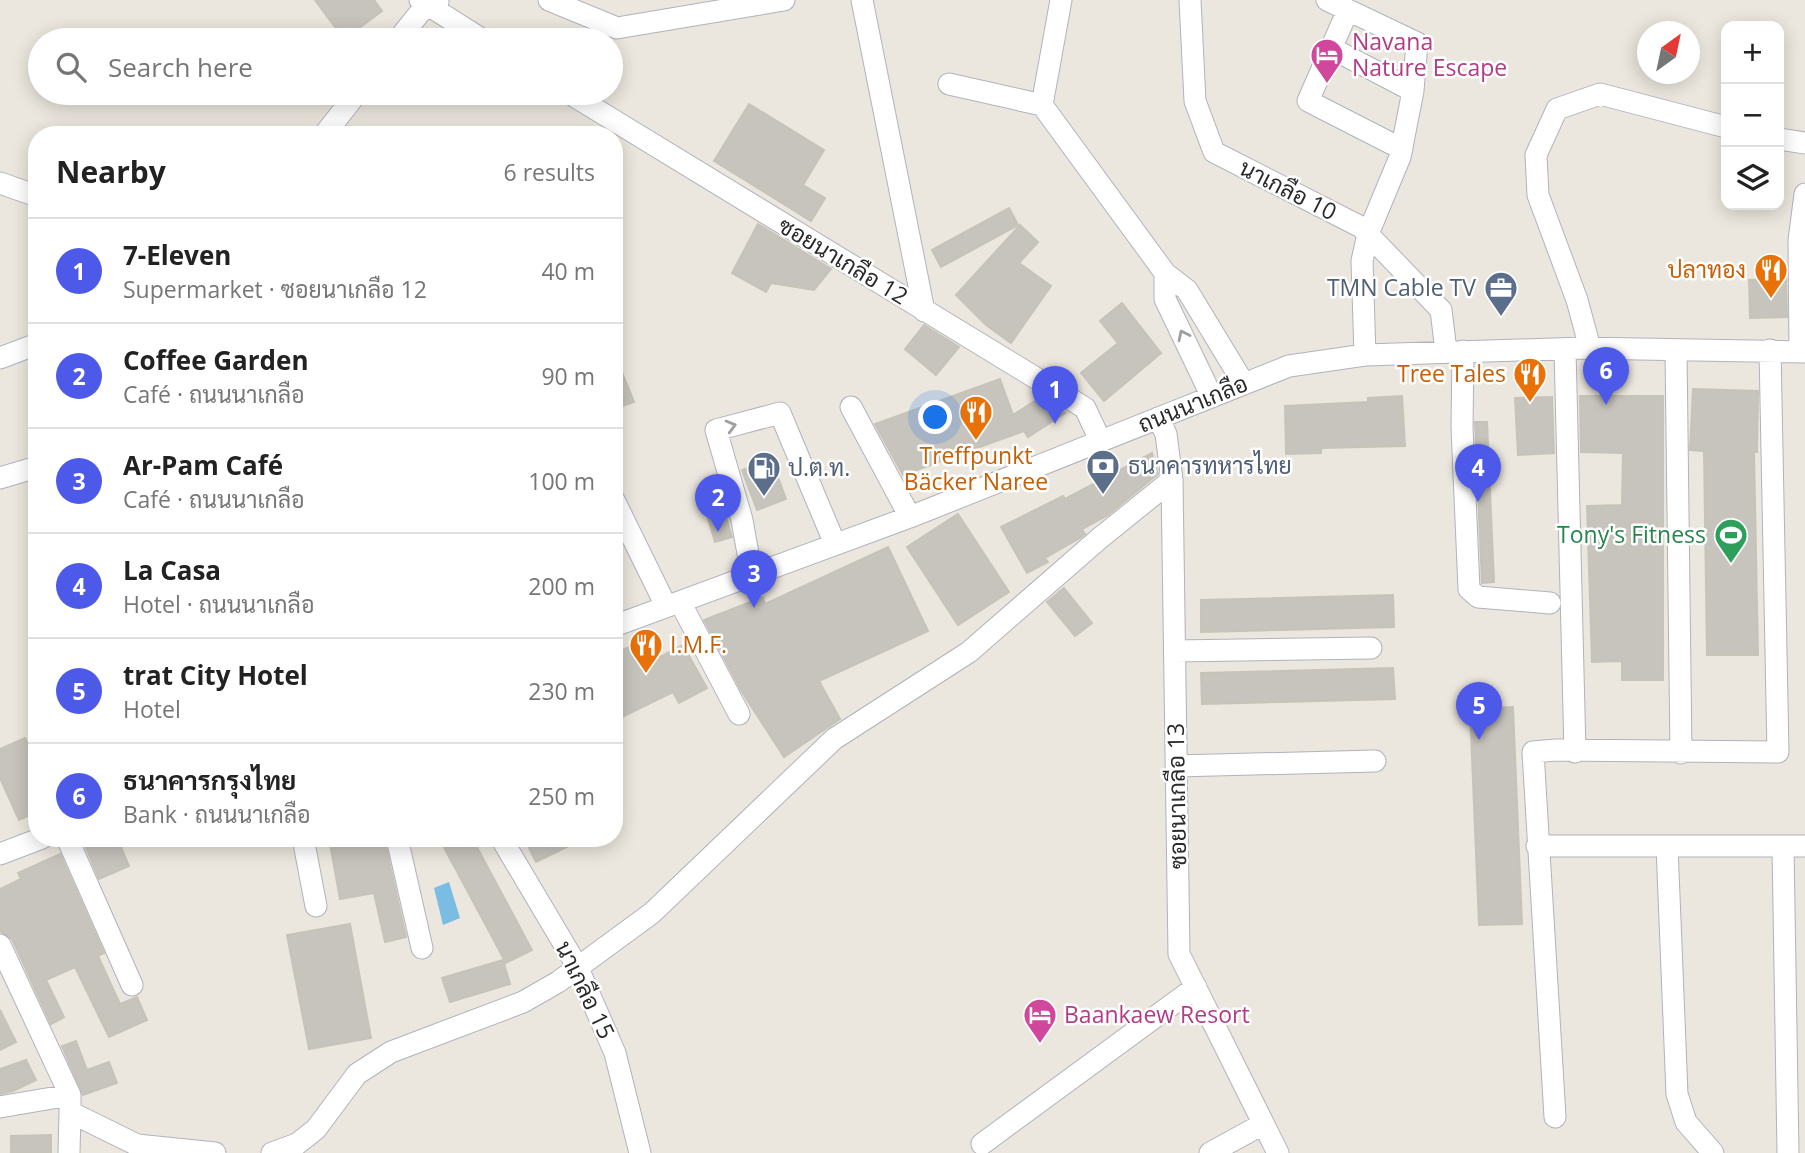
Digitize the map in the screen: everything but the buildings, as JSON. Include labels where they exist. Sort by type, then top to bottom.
[{"type":"street","points":[[549,0],[617,28],[720,4],[784,0]]},
{"type":"street","points":[[862,0],[924,311]]},
{"type":"street","points":[[1042,105],[1061,0]]},
{"type":"street","name":"นาเกลือ 10","points":[[1191,0],[1195,101],[1214,152],[1361,227],[1441,310],[1455,351],[1462,427],[1469,589],[1478,597],[1550,603]]},
{"type":"street","points":[[1327,0],[1417,43],[1413,91],[1402,149],[1368,234],[1361,276],[1365,355]]},
{"type":"street","points":[[408,28],[430,2],[466,28]]},
{"type":"street","points":[[1348,10],[1308,100],[1402,149]]},
{"type":"street","points":[[1331,48],[1413,91]]},
{"type":"street","points":[[949,84],[1042,105],[1165,273],[1187,290],[1244,384]]},
{"type":"street","points":[[1590,348],[1577,300],[1538,195],[1536,155],[1556,109],[1600,94],[1721,126]]},
{"type":"street","points":[[331,126],[348,105]]},
{"type":"street","name":"ซอยนาเกลือ 12","points":[[589,105],[623,126]]},
{"type":"street","name":"ซอยนาเกลือ 12","points":[[623,126],[1085,408],[1101,442]]},
{"type":"street","points":[[1784,140],[1805,143]]},
{"type":"street","points":[[0,183],[28,193]]},
{"type":"street","points":[[1803,352],[1799,240],[1805,194]]},
{"type":"street","points":[[1165,273],[1165,299],[1212,397]]},
{"type":"street","points":[[0,358],[28,347]]},
{"type":"street","name":"ถนนนาเกลือ","points":[[623,623],[910,517],[1289,366],[1365,355],[1455,351],[1590,348],[1803,352]]},
{"type":"street","points":[[1565,349],[1575,751]]},
{"type":"street","points":[[1555,1117],[1533,752],[1778,752],[1770,350]]},
{"type":"street","points":[[1676,351],[1681,752]]},
{"type":"street","points":[[850,407],[910,517]]},
{"type":"street","points":[[752,576],[742,520],[716,430],[780,413],[835,544]]},
{"type":"street","name":"ซอยนาเกลือ 13","points":[[1158,418],[1166,434],[1172,480],[1179,954],[1278,1153]]},
{"type":"street","points":[[0,478],[28,470]]},
{"type":"street","points":[[272,1153],[297,1144],[316,1129],[357,1074],[391,1052],[523,1002],[558,982],[669,900],[834,739],[970,652],[1100,538],[1172,480]]},
{"type":"street","points":[[623,516],[739,714]]},
{"type":"street","points":[[1175,651],[1371,648]]},
{"type":"street","points":[[1176,766],[1376,761]]},
{"type":"street","points":[[0,854],[28,843]]},
{"type":"street","points":[[1537,846],[1805,846]]},
{"type":"street","points":[[1667,846],[1677,1094],[1686,1122],[1713,1153]]},
{"type":"street","points":[[1783,846],[1788,1153]]},
{"type":"street","points":[[71,847],[132,985]]},
{"type":"street","points":[[305,847],[316,906]]},
{"type":"street","points":[[399,847],[422,948]]},
{"type":"street","name":"นาเกลือ 15","points":[[506,847],[577,966],[615,1053],[640,1153]]},
{"type":"street","points":[[0,944],[70,1104],[69,1153]]},
{"type":"street","points":[[982,1144],[1196,987]]},
{"type":"street","points":[[0,1107],[70,1104],[137,1145],[215,1153]]},
{"type":"street","points":[[1210,1153],[1263,1124]]},
{"type":"water","points":[[449,882],[460,918],[443,925],[434,888]]},
{"type":"place","name":"Navana Nature Escape","points":[[1327,85]]},
{"type":"place","name":"ปลาทอง","points":[[1771,300]]},
{"type":"place","name":"TMN Cable TV","points":[[1501,318]]},
{"type":"place","name":"Tree Tales","points":[[1530,404]]},
{"type":"place","name":"ธนาคารกรุงไทย","points":[[1606,405]]},
{"type":"place","name":"7-Eleven","points":[[1055,424]]},
{"type":"place","name":"Treffpunkt Bäcker Naree","points":[[976,442]]},
{"type":"place","name":"ธนาคารทหารไทย","points":[[1103,496]]},
{"type":"place","name":"ป.ต.ท.","points":[[764,498]]},
{"type":"place","name":"La Casa","points":[[1478,502]]},
{"type":"place","name":"Coffee Garden","points":[[718,532]]},
{"type":"place","name":"Tony's Fitness","points":[[1731,565]]},
{"type":"place","name":"Ar-Pam Café","points":[[754,608]]},
{"type":"place","name":"I.M.F.","points":[[646,675]]},
{"type":"place","name":"trat City Hotel","points":[[1479,740]]},
{"type":"place","name":"Baankaew Resort","points":[[1040,1045]]}]
